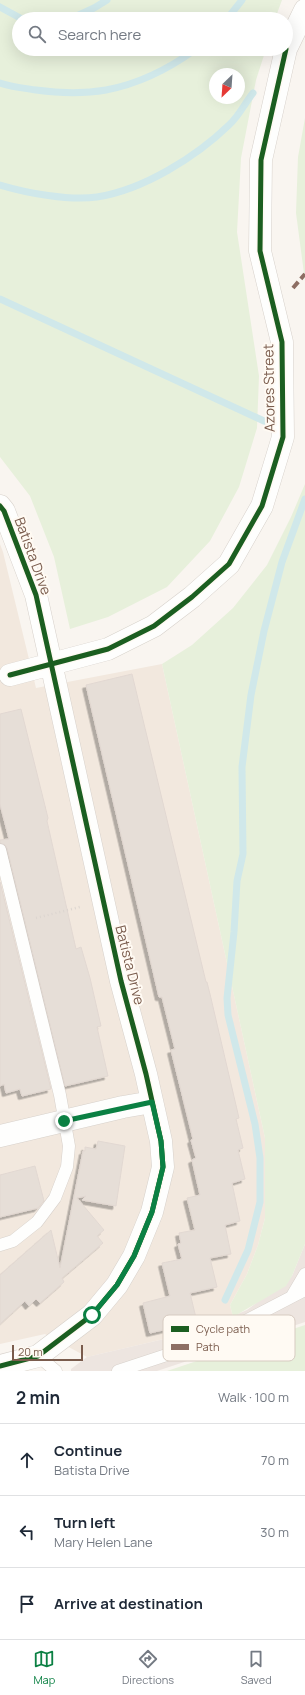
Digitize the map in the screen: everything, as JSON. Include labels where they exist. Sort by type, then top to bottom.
[{"type":"street","name":"Azores Street","points":[[293,35],[305,10]]},
{"type":"street","name":"Azores Street","points":[[10,675],[50,666],[108,649],[154,626],[192,597],[229,564],[262,506],[283,437],[282,342],[260,251],[261,160],[284,56]]},
{"type":"street","name":"Batista Drive","points":[[0,506],[4,511],[36,595],[50,666],[121,982],[146,1074],[161,1141],[163,1167],[152,1212],[134,1256],[117,1285],[92,1315],[38,1356],[0,1366]]},
{"type":"street","points":[[0,1136],[152,1102]]},
{"type":"lane","points":[[0,850],[60,1095],[69,1146],[67,1167],[55,1198],[37,1222],[14,1241],[0,1245]]},
{"type":"lane","points":[[292,1296],[305,1274]]},
{"type":"lane","points":[[256,1315],[305,1290]]},
{"type":"lane","points":[[38,1356],[56,1371]]},
{"type":"lane","points":[[118,1371],[163,1356]]},
{"type":"path","points":[[18,922],[80,907]]},
{"type":"shaded area","points":[[0,544],[36,688],[162,664],[265,1138],[265,1218],[258,1245],[247,1274],[230,1305],[232,1315],[163,1315],[163,1339],[87,1357],[45,1334],[0,1344]]},
{"type":"shaded area","points":[[305,1244],[305,1322],[295,1325],[295,1315],[235,1315],[247,1310],[292,1276]]},
{"type":"shaded area","points":[[163,1339],[163,1361],[187,1361],[157,1371],[71,1371],[71,1369],[87,1357]]},
{"type":"green space","points":[[0,0],[282,0],[278,12],[12,12],[12,56],[264,56],[256,80],[241,158],[237,232],[259,376],[257,428],[239,487],[210,541],[167,587],[108,617],[70,629],[54,557],[30,496],[0,457]]},
{"type":"green space","points":[[305,118],[305,281],[296,213],[298,157]]},
{"type":"green space","points":[[305,484],[305,1244],[292,1276],[286,1286],[236,1315],[232,1315],[230,1305],[247,1274],[258,1245],[265,1218],[265,1138],[162,664],[192,645],[233,608],[267,565],[291,517]]},
{"type":"green space","points":[[305,1325],[305,1371],[167,1371],[197,1361],[295,1361],[295,1328]]},
{"type":"building","points":[[132,674],[210,994],[239,1118],[236,1119],[243,1148],[238,1150],[245,1179],[232,1183],[240,1221],[225,1225],[231,1254],[210,1258],[217,1287],[190,1293],[195,1315],[163,1315],[163,1330],[150,1333],[143,1303],[170,1296],[162,1263],[182,1259],[178,1244],[181,1243],[179,1233],[195,1230],[187,1198],[200,1195],[192,1160],[196,1158],[191,1140],[193,1139],[171,1050],[175,1049],[162,997],[159,997],[86,685]]},
{"type":"building","points":[[21,709],[48,818],[47,821],[76,949],[81,947],[90,978],[101,1026],[97,1027],[108,1076],[65,1086],[7,848],[5,845],[0,843],[0,840],[9,839],[0,804],[0,714]]},
{"type":"building","points":[[0,882],[51,1089],[22,1096],[20,1089],[6,1093],[4,1084],[0,1086]]},
{"type":"building","points":[[98,1141],[125,1146],[116,1206],[82,1200],[86,1196],[77,1198],[104,1230],[97,1236],[103,1243],[62,1278],[64,1282],[40,1303],[36,1299],[29,1306],[25,1301],[0,1324],[0,1275],[51,1230],[60,1268],[83,1151],[85,1151],[85,1147],[96,1149]]},
{"type":"building","points":[[35,1166],[44,1201],[38,1208],[0,1217],[0,1175]]},
{"type":"waterway","points":[[85,12],[107,0]]},
{"type":"waterway","points":[[233,12],[242,0]]},
{"type":"waterway","points":[[0,7],[12,14]]},
{"type":"waterway","points":[[0,83],[9,86],[53,92],[80,93],[106,90],[130,84],[142,79],[165,69],[186,56]]},
{"type":"waterway","points":[[0,185],[23,191],[74,198],[97,197],[132,187],[150,180],[201,149],[233,121],[253,93]]},
{"type":"waterway","points":[[0,299],[264,421]]},
{"type":"waterway","points":[[225,1300],[248,1250],[260,1202],[260,1158],[255,1124],[228,1015],[227,998],[234,932],[237,881],[243,854],[242,767],[251,695],[264,631],[282,562],[305,499]]},
{"type":"marked path","points":[[293,288],[305,274]]},
{"type":"cycle path","points":[[10,675],[108,649],[154,626],[192,597],[229,564],[262,506],[283,437],[282,342],[260,251],[261,160],[284,56]]},
{"type":"cycle path","points":[[0,506],[4,511],[36,595],[121,981],[146,1074],[161,1141],[163,1167],[152,1212],[134,1256],[117,1285],[92,1315],[38,1356],[0,1366]]},
{"type":"route","points":[[64,1121],[123,1107],[152,1102],[161,1141],[163,1167],[152,1212],[134,1256],[117,1285],[92,1315]]}]
